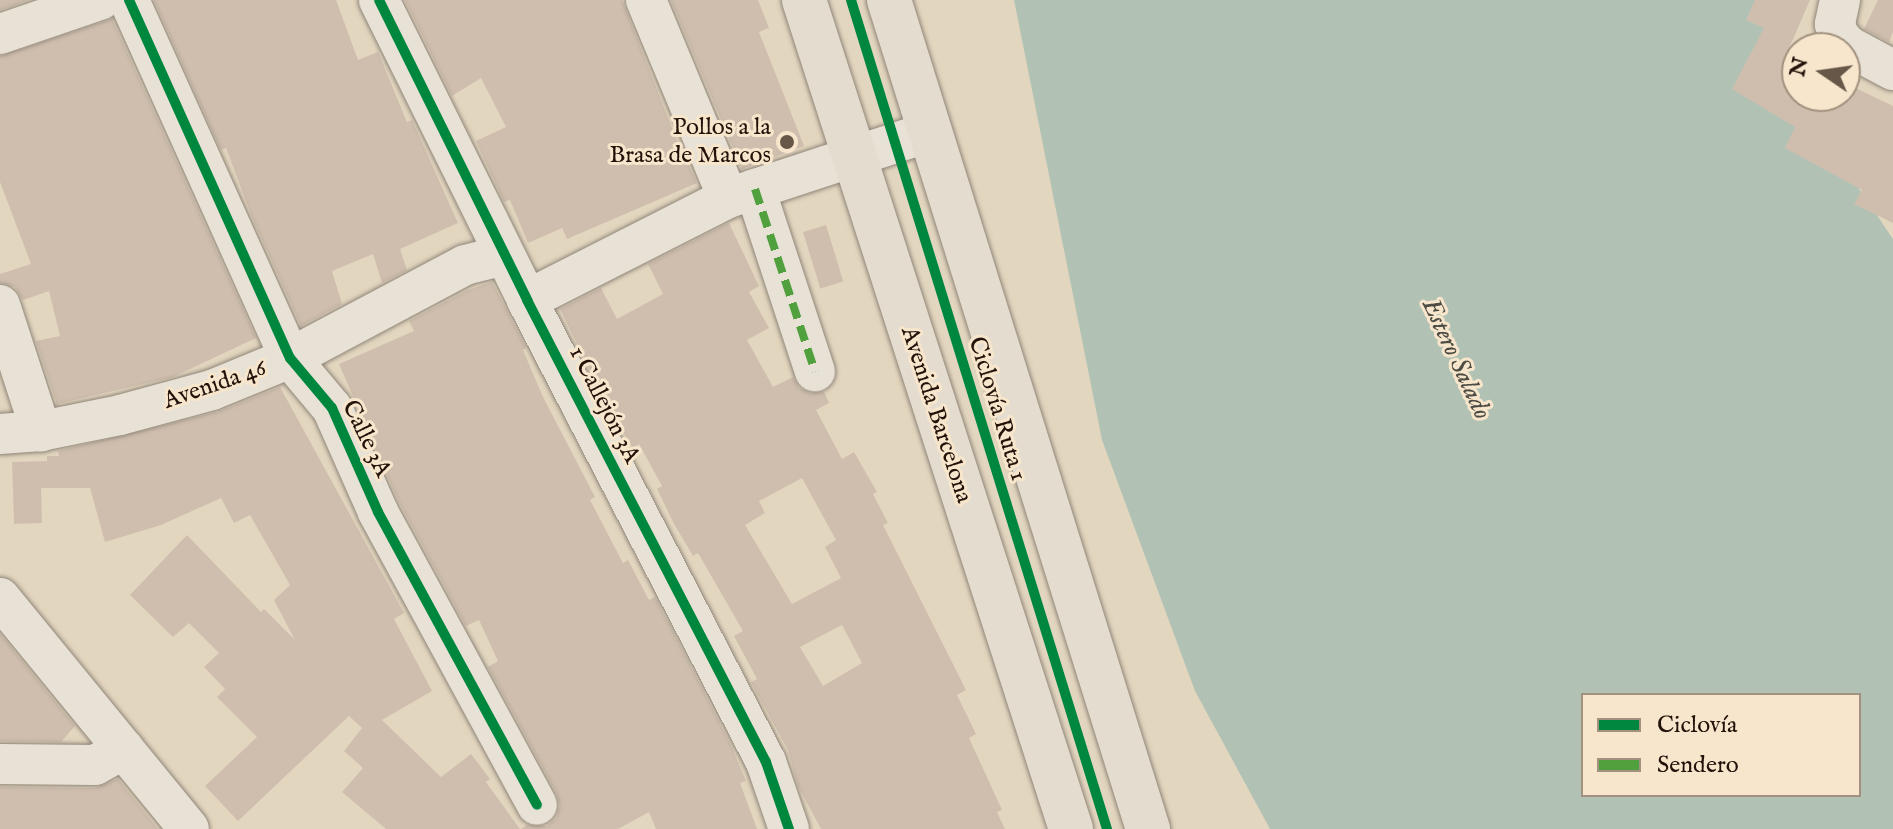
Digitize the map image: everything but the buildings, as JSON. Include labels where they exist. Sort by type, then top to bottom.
[{"type":"main road","name":"Avenida Barcelona","points":[[804,0],[1071,829]]},
{"type":"main road","points":[[889,0],[1148,829]]},
{"type":"street","points":[[0,34],[100,0]]},
{"type":"street","name":"Calle 3A","points":[[129,0],[290,358],[332,408],[378,512],[537,805]]},
{"type":"street","name":"1 Callejón 3A","points":[[379,0],[504,255],[766,762],[789,829]]},
{"type":"street","points":[[646,0],[742,193],[815,371]]},
{"type":"street","points":[[1840,0],[1835,24],[1848,46],[1893,70]]},
{"type":"street","points":[[527,300],[742,193],[929,132]]},
{"type":"street","name":"Avenida 46","points":[[0,434],[41,431],[120,415],[212,390],[290,358],[465,265],[504,255]]},
{"type":"street","points":[[0,305],[41,431]]},
{"type":"street","points":[[0,598],[189,829]]},
{"type":"street","points":[[0,764],[95,765],[124,749]]},
{"type":"water","name":"Estero Salado","points":[[1014,0],[1800,0],[1791,32],[1781,32],[1781,112],[1807,112],[1893,239],[1893,829],[1270,829],[1195,691],[1102,440]]},
{"type":"marked path","points":[[755,189],[815,371]]},
{"type":"cycle path","points":[[129,0],[290,358],[332,408],[378,512],[537,805]]},
{"type":"cycle path","points":[[379,0],[527,300],[766,762],[789,829]]},
{"type":"cycle path","name":"Ciclovía Ruta 1","points":[[851,0],[1107,829]]},
{"type":"place","name":"Pollos a la Brasa de Marcos","points":[[787,142]]}]
